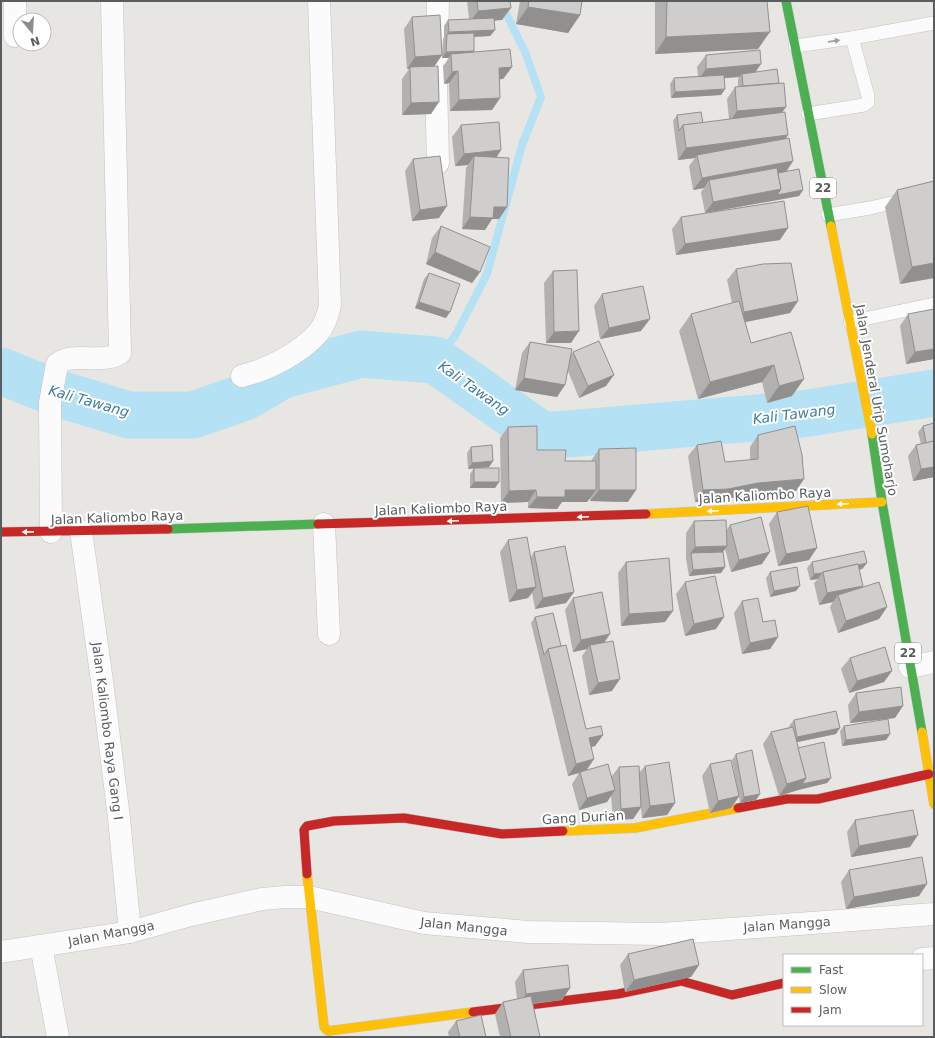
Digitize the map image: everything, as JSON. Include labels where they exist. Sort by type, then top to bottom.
[{"type":"main road","name":"Jalan Jenderal Urip Sumoharjo","points":[[786,1],[869,416],[882,502],[934,804]]},
{"type":"main road","name":"Jalan Kaliombo Raya","points":[[1,532],[51,532],[604,516],[882,502]]},
{"type":"main road","name":"Gang Durian","points":[[309,898],[304,833],[306,826],[314,824],[334,821],[404,818],[502,834],[635,828],[787,799],[818,799],[929,774]]},
{"type":"main road","points":[[309,898],[325,1033],[610,995],[681,981],[732,995],[783,983]]},
{"type":"street","points":[[15,1],[15,12]]},
{"type":"street","points":[[51,532],[50,403],[57,364],[61,360],[76,358],[113,358],[120,353],[112,1]]},
{"type":"street","points":[[242,376],[261,370],[297,351],[318,332],[326,320],[330,305],[319,1]]},
{"type":"street","points":[[438,1],[436,82],[438,163]]},
{"type":"street","points":[[324,524],[329,634]]},
{"type":"street","name":"Jalan Kaliombo Raya Gang I","points":[[80,531],[117,795],[130,932]]},
{"type":"street","points":[[910,668],[934,662]]},
{"type":"street","name":"Jalan Mangga","points":[[1,952],[130,932],[191,915],[262,899],[285,897],[309,898],[424,923],[529,932],[662,934],[934,914]]},
{"type":"street","points":[[41,946],[58,1037]]},
{"type":"street","points":[[923,959],[934,958]]},
{"type":"lane","points":[[795,46],[852,38],[934,23]]},
{"type":"lane","points":[[808,114],[864,105],[868,102],[868,96],[852,38]]},
{"type":"lane","points":[[828,215],[870,208],[934,194]]},
{"type":"lane","points":[[850,322],[934,304]]},
{"type":"building","points":[[477,1],[510,1],[511,8],[478,11]]},
{"type":"building","points":[[529,1],[582,1],[580,15],[528,7]]},
{"type":"building","points":[[667,1],[767,1],[770,32],[666,37]]},
{"type":"building","points":[[440,15],[442,55],[415,57],[412,17]]},
{"type":"building","points":[[494,18],[495,30],[449,32],[448,20]]},
{"type":"building","points":[[474,33],[474,51],[446,52],[447,34]]},
{"type":"building","points":[[510,49],[512,67],[499,68],[500,98],[459,100],[458,71],[452,72],[451,54]]},
{"type":"building","points":[[760,50],[761,64],[706,69],[706,55]]},
{"type":"building","points":[[438,66],[439,102],[411,103],[410,67]]},
{"type":"building","points":[[777,69],[779,83],[743,86],[742,74]]},
{"type":"building","points":[[724,75],[725,89],[675,92],[674,78]]},
{"type":"building","points":[[784,83],[786,107],[737,111],[735,87]]},
{"type":"building","points":[[701,112],[703,123],[683,125],[679,131],[677,115]]},
{"type":"building","points":[[785,112],[788,135],[686,148],[683,125]]},
{"type":"building","points":[[499,122],[501,150],[464,154],[461,125]]},
{"type":"building","points":[[789,138],[793,161],[702,178],[697,155]]},
{"type":"building","points":[[440,156],[447,206],[420,210],[413,159]]},
{"type":"building","points":[[474,156],[509,158],[507,207],[494,207],[493,218],[470,217]]},
{"type":"building","points":[[777,168],[781,189],[713,202],[709,180]]},
{"type":"building","points":[[799,169],[803,190],[777,195],[781,189],[778,173]]},
{"type":"building","points":[[934,181],[934,263],[912,267],[897,190]]},
{"type":"building","points":[[784,201],[788,228],[685,244],[681,217]]},
{"type":"building","points":[[441,226],[490,247],[480,272],[435,252]]},
{"type":"building","points":[[791,263],[798,301],[744,312],[736,269],[763,264]]},
{"type":"building","points":[[577,270],[579,331],[554,332],[553,271]]},
{"type":"building","points":[[429,273],[460,284],[450,312],[419,302]]},
{"type":"building","points":[[643,286],[650,319],[609,328],[602,294]]},
{"type":"building","points":[[739,301],[751,343],[791,332],[804,379],[779,386],[774,365],[710,382],[691,314]]},
{"type":"building","points":[[934,309],[934,349],[915,352],[908,314]]},
{"type":"building","points":[[599,341],[614,375],[588,386],[573,352]]},
{"type":"building","points":[[530,342],[572,349],[565,385],[524,378]]},
{"type":"building","points":[[934,423],[934,441],[926,443],[923,426]]},
{"type":"building","points":[[537,426],[537,450],[566,450],[565,461],[596,461],[596,490],[565,490],[565,497],[537,497],[536,490],[509,491],[508,427]]},
{"type":"building","points":[[795,426],[802,455],[804,479],[758,483],[728,489],[703,490],[697,445],[721,441],[725,462],[758,459],[758,435]]},
{"type":"building","points":[[934,441],[934,467],[921,469],[916,445]]},
{"type":"building","points":[[492,445],[493,461],[472,463],[471,447]]},
{"type":"building","points":[[636,448],[636,490],[599,490],[599,449]]},
{"type":"building","points":[[474,468],[499,468],[499,482],[474,482]]},
{"type":"building","points":[[808,506],[817,548],[786,554],[777,512]]},
{"type":"building","points":[[761,517],[770,552],[739,560],[730,525]]},
{"type":"building","points":[[726,520],[727,546],[695,547],[694,521]]},
{"type":"building","points":[[527,537],[536,587],[517,590],[508,540]]},
{"type":"building","points":[[565,546],[574,592],[543,598],[534,552]]},
{"type":"building","points":[[864,551],[867,563],[814,574],[812,562]]},
{"type":"building","points":[[723,552],[725,567],[693,570],[691,553]]},
{"type":"building","points":[[669,558],[673,611],[629,614],[626,562]]},
{"type":"building","points":[[858,564],[863,586],[827,593],[823,572]]},
{"type":"building","points":[[797,567],[800,586],[774,591],[770,572]]},
{"type":"building","points":[[715,576],[724,617],[694,624],[685,582]]},
{"type":"building","points":[[879,582],[887,607],[846,621],[838,595]]},
{"type":"building","points":[[602,592],[610,634],[581,640],[573,598]]},
{"type":"building","points":[[758,598],[763,622],[775,620],[778,637],[750,643],[742,601]]},
{"type":"building","points":[[553,613],[561,646],[548,649],[544,655],[535,617]]},
{"type":"building","points":[[613,641],[620,679],[598,683],[590,645]]},
{"type":"building","points":[[566,645],[586,729],[601,726],[603,735],[589,738],[594,759],[576,764],[548,649]]},
{"type":"building","points":[[885,647],[892,671],[857,681],[850,658]]},
{"type":"building","points":[[901,687],[903,706],[859,712],[856,693]]},
{"type":"building","points":[[836,711],[840,728],[797,737],[794,720]]},
{"type":"building","points":[[888,719],[890,734],[846,740],[844,726]]},
{"type":"building","points":[[793,727],[806,778],[787,784],[771,732]]},
{"type":"building","points":[[824,742],[831,778],[802,784],[806,778],[798,748]]},
{"type":"building","points":[[752,750],[760,794],[744,797],[736,754]]},
{"type":"building","points":[[731,760],[739,796],[718,801],[710,764]]},
{"type":"building","points":[[669,762],[675,803],[650,806],[645,766]]},
{"type":"building","points":[[608,764],[615,790],[587,798],[580,772]]},
{"type":"building","points":[[639,766],[641,807],[621,809],[619,767]]},
{"type":"building","points":[[913,810],[918,835],[859,846],[855,820]]},
{"type":"building","points":[[922,857],[927,884],[854,897],[849,870]]},
{"type":"building","points":[[693,939],[699,965],[634,980],[628,954]]},
{"type":"building","points":[[568,965],[570,988],[526,994],[523,970]]},
{"type":"building","points":[[531,996],[540,1037],[511,1037],[503,1002]]},
{"type":"building","points":[[481,1015],[486,1037],[460,1037],[456,1021]]},
{"type":"waterway","points":[[435,360],[455,336],[487,274],[522,145],[541,97],[525,52],[500,1]]},
{"type":"waterway","name":"Kali Tawang","points":[[1,371],[53,392],[129,415],[193,415],[245,397],[283,375],[362,354],[435,360],[543,436],[802,414],[934,393]]},
{"type":"traffic: fast","points":[[786,1],[831,226]]},
{"type":"traffic: fast","points":[[872,434],[882,502],[922,732]]},
{"type":"traffic: fast","points":[[168,529],[318,524]]},
{"type":"traffic: slow","points":[[831,226],[872,434]]},
{"type":"traffic: slow","points":[[646,514],[882,502]]},
{"type":"traffic: slow","points":[[922,732],[934,804]]},
{"type":"traffic: slow","points":[[563,831],[635,828],[738,808]]},
{"type":"traffic: slow","points":[[307,874],[324,1027],[328,1031],[473,1012]]},
{"type":"traffic: jam","points":[[318,524],[646,514]]},
{"type":"traffic: jam","points":[[1,532],[168,529]]},
{"type":"traffic: jam","points":[[738,808],[787,799],[818,799],[929,774]]},
{"type":"traffic: jam","points":[[307,874],[304,830],[307,826],[334,821],[404,818],[502,834],[563,831]]},
{"type":"traffic: jam","points":[[473,1012],[618,994],[681,981],[732,995],[783,983]]}]
